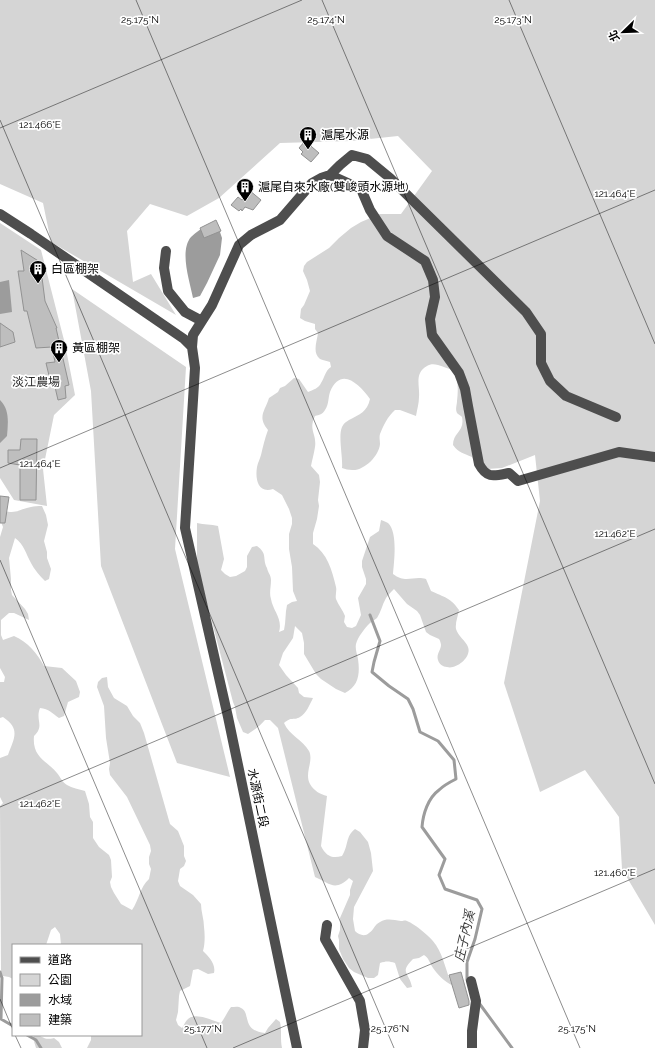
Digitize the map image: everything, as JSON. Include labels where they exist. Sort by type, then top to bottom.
[{"type":"street","points":[[192,347],[194,335],[212,305],[239,245],[251,235],[280,220],[312,183],[321,178],[330,176],[352,155],[367,159],[390,178],[526,312],[541,334],[541,363],[550,380],[566,396],[616,417]]},
{"type":"street","points":[[330,176],[361,189],[370,210],[388,236],[426,261],[433,280],[434,297],[430,319],[432,335],[459,373],[465,389],[479,464],[484,472],[491,476],[509,473],[518,481],[619,452],[655,457]]},
{"type":"street","points":[[2,219],[31,234],[184,339],[192,347]]},
{"type":"street","points":[[166,251],[164,268],[168,291],[185,312],[202,321]]},
{"type":"street","name":"水源街二段","points":[[192,347],[195,368],[185,528],[230,725],[297,1048]]},
{"type":"street","points":[[326,925],[325,939],[360,1001],[365,1030],[363,1048]]},
{"type":"street","points":[[471,981],[476,1001],[472,1031],[472,1048]]},
{"type":"green space","points":[[0,0],[655,0],[655,925],[622,869],[619,817],[585,770],[540,792],[504,683],[540,501],[535,455],[502,468],[487,469],[477,467],[472,457],[455,448],[453,445],[455,437],[462,426],[462,417],[456,410],[458,385],[455,373],[448,368],[434,364],[428,365],[420,372],[418,380],[419,399],[416,416],[400,410],[395,410],[392,412],[381,431],[379,449],[374,458],[357,470],[342,468],[341,431],[345,423],[365,410],[369,403],[370,399],[361,388],[350,380],[339,380],[334,384],[330,392],[326,408],[322,413],[315,416],[312,425],[315,439],[315,450],[311,466],[319,475],[320,482],[318,500],[319,506],[313,533],[313,544],[322,552],[333,574],[336,587],[336,599],[345,616],[344,622],[347,627],[352,628],[356,626],[361,615],[358,598],[366,584],[362,561],[370,537],[379,531],[381,520],[388,523],[393,533],[393,574],[406,579],[426,579],[431,591],[447,598],[456,606],[459,610],[456,629],[458,634],[466,643],[469,651],[465,659],[455,667],[446,667],[441,665],[438,658],[441,645],[439,640],[426,632],[420,615],[407,604],[394,589],[386,598],[377,618],[371,622],[357,641],[356,648],[359,664],[358,679],[353,687],[345,693],[336,689],[316,674],[304,654],[302,633],[295,626],[293,638],[283,653],[279,665],[298,688],[299,693],[304,697],[313,698],[308,709],[302,716],[284,723],[289,731],[309,751],[310,759],[308,780],[310,784],[317,792],[327,796],[321,846],[327,854],[332,857],[342,856],[346,848],[348,838],[355,829],[360,832],[368,842],[371,853],[373,871],[354,907],[353,919],[355,931],[366,935],[371,932],[378,923],[385,920],[405,921],[410,923],[434,942],[441,954],[452,985],[439,975],[424,955],[413,959],[407,967],[406,973],[412,987],[407,988],[400,979],[395,963],[380,963],[378,975],[374,978],[368,978],[354,972],[349,968],[339,949],[338,936],[340,930],[340,918],[350,895],[353,881],[349,878],[340,885],[332,885],[315,877],[278,728],[270,720],[265,720],[248,734],[243,732],[237,718],[197,565],[197,523],[218,526],[224,559],[221,570],[230,577],[236,576],[245,571],[247,567],[247,556],[252,547],[257,546],[262,551],[271,578],[270,597],[279,619],[279,632],[284,630],[287,605],[297,601],[293,591],[292,567],[289,549],[289,534],[292,518],[282,495],[273,489],[268,490],[261,487],[257,481],[256,472],[268,430],[262,418],[269,398],[294,378],[299,379],[308,392],[314,390],[320,385],[326,372],[331,367],[330,362],[320,359],[316,354],[318,333],[315,329],[315,324],[300,318],[301,309],[310,291],[303,271],[304,266],[307,262],[329,248],[351,228],[361,222],[380,214],[401,214],[432,171],[398,136],[351,141],[280,143],[219,198],[187,216],[150,204],[127,231],[133,282],[151,274],[176,315],[51,242],[43,203],[0,184]]},
{"type":"green space","name":"淡江農場","points":[[0,223],[41,250],[65,344],[75,395],[54,415],[43,469],[47,506],[14,500],[0,478]]},
{"type":"green space","points":[[72,289],[186,367],[175,549],[230,777],[177,763],[101,566],[91,391]]},
{"type":"green space","points":[[42,506],[46,515],[48,525],[44,541],[47,558],[51,569],[49,579],[45,581],[39,575],[32,565],[23,546],[15,538],[9,558],[11,590],[12,595],[28,614],[29,620],[14,613],[9,613],[1,620],[1,635],[3,640],[14,636],[24,641],[35,652],[44,666],[62,668],[76,681],[80,692],[79,697],[68,702],[64,716],[59,718],[48,710],[40,708],[38,716],[39,729],[34,736],[37,754],[57,773],[65,784],[85,791],[89,804],[90,817],[93,822],[93,838],[99,847],[109,855],[111,860],[111,887],[121,904],[132,910],[149,879],[151,869],[149,857],[151,851],[150,845],[127,797],[110,775],[104,706],[97,687],[98,682],[102,678],[107,677],[108,687],[114,698],[127,706],[133,716],[140,723],[144,733],[170,824],[178,831],[184,846],[184,856],[186,861],[184,866],[180,869],[178,881],[180,886],[193,895],[201,904],[205,933],[203,951],[210,958],[214,967],[214,973],[208,974],[198,969],[193,970],[190,986],[180,991],[176,1020],[178,1025],[182,1028],[190,1017],[194,1016],[204,1017],[221,1023],[231,1007],[239,1007],[246,1013],[249,1025],[257,1032],[265,1033],[276,1019],[280,1022],[282,1048],[87,1048],[91,1040],[91,1036],[142,1036],[142,944],[61,944],[60,934],[55,927],[51,930],[46,944],[12,944],[12,978],[3,976],[1,972],[0,806],[3,803],[0,797],[0,758],[8,755],[14,739],[14,730],[9,721],[3,717],[0,718],[0,682],[4,682],[5,677],[0,668],[0,537],[3,527],[1,522],[4,511],[16,512],[32,507]]},
{"type":"green space","points":[[34,1036],[40,1036],[47,1039],[54,1038],[59,1042],[62,1048],[36,1048]]},
{"type":"water","points":[[209,224],[220,232],[222,238],[220,255],[200,296],[193,298],[186,267],[186,250],[191,237]]},
{"type":"water","points":[[9,280],[12,312],[0,314],[0,282]]},
{"type":"water","points":[[0,400],[7,412],[8,422],[7,436],[0,443]]},
{"type":"building","name":"滬尾水源","points":[[305,141],[319,153],[311,162],[301,154],[303,152],[299,148]]},
{"type":"building","name":"滬尾自來水廠(雙峻頭水源地)","points":[[249,190],[261,200],[253,210],[245,207],[242,211],[241,209],[239,211],[231,205],[238,197],[242,200]]},
{"type":"building","points":[[216,220],[221,231],[204,238],[200,228]]},
{"type":"building","points":[[21,250],[40,262],[45,301],[57,328],[69,385],[65,386],[66,398],[58,400],[55,387],[52,388],[46,363],[55,362],[52,347],[36,348],[27,311],[24,311],[18,271],[24,271]]},
{"type":"building","points":[[0,323],[13,332],[15,342],[0,347]]},
{"type":"building","points":[[21,439],[37,439],[36,500],[20,500],[20,465],[8,463],[8,450],[20,450]]},
{"type":"building","points":[[0,496],[9,497],[5,523],[0,523]]},
{"type":"building","points":[[461,972],[469,1005],[459,1008],[449,975]]},
{"type":"waterway","name":"庄子內溪","points":[[370,615],[380,641],[372,672],[408,699],[413,709],[420,732],[438,741],[454,760],[456,779],[449,782],[432,797],[425,812],[422,827],[445,859],[439,875],[445,889],[477,900],[482,909],[475,939],[467,962],[467,980]]},
{"type":"waterway","points":[[0,972],[2,978],[1,1019],[12,1025]]},
{"type":"waterway","name":"庄子內溪","points":[[479,1003],[512,1048]]},
{"type":"waterway","points":[[29,1036],[36,1040],[41,1048]]},
{"type":"place","name":"滬尾水源","points":[[308,150]]},
{"type":"place","name":"滬尾自來水廠(雙峻頭水源地)","points":[[245,202]]},
{"type":"place","name":"白區棚架","points":[[38,284]]},
{"type":"place","name":"黃區棚架","points":[[59,363]]}]
